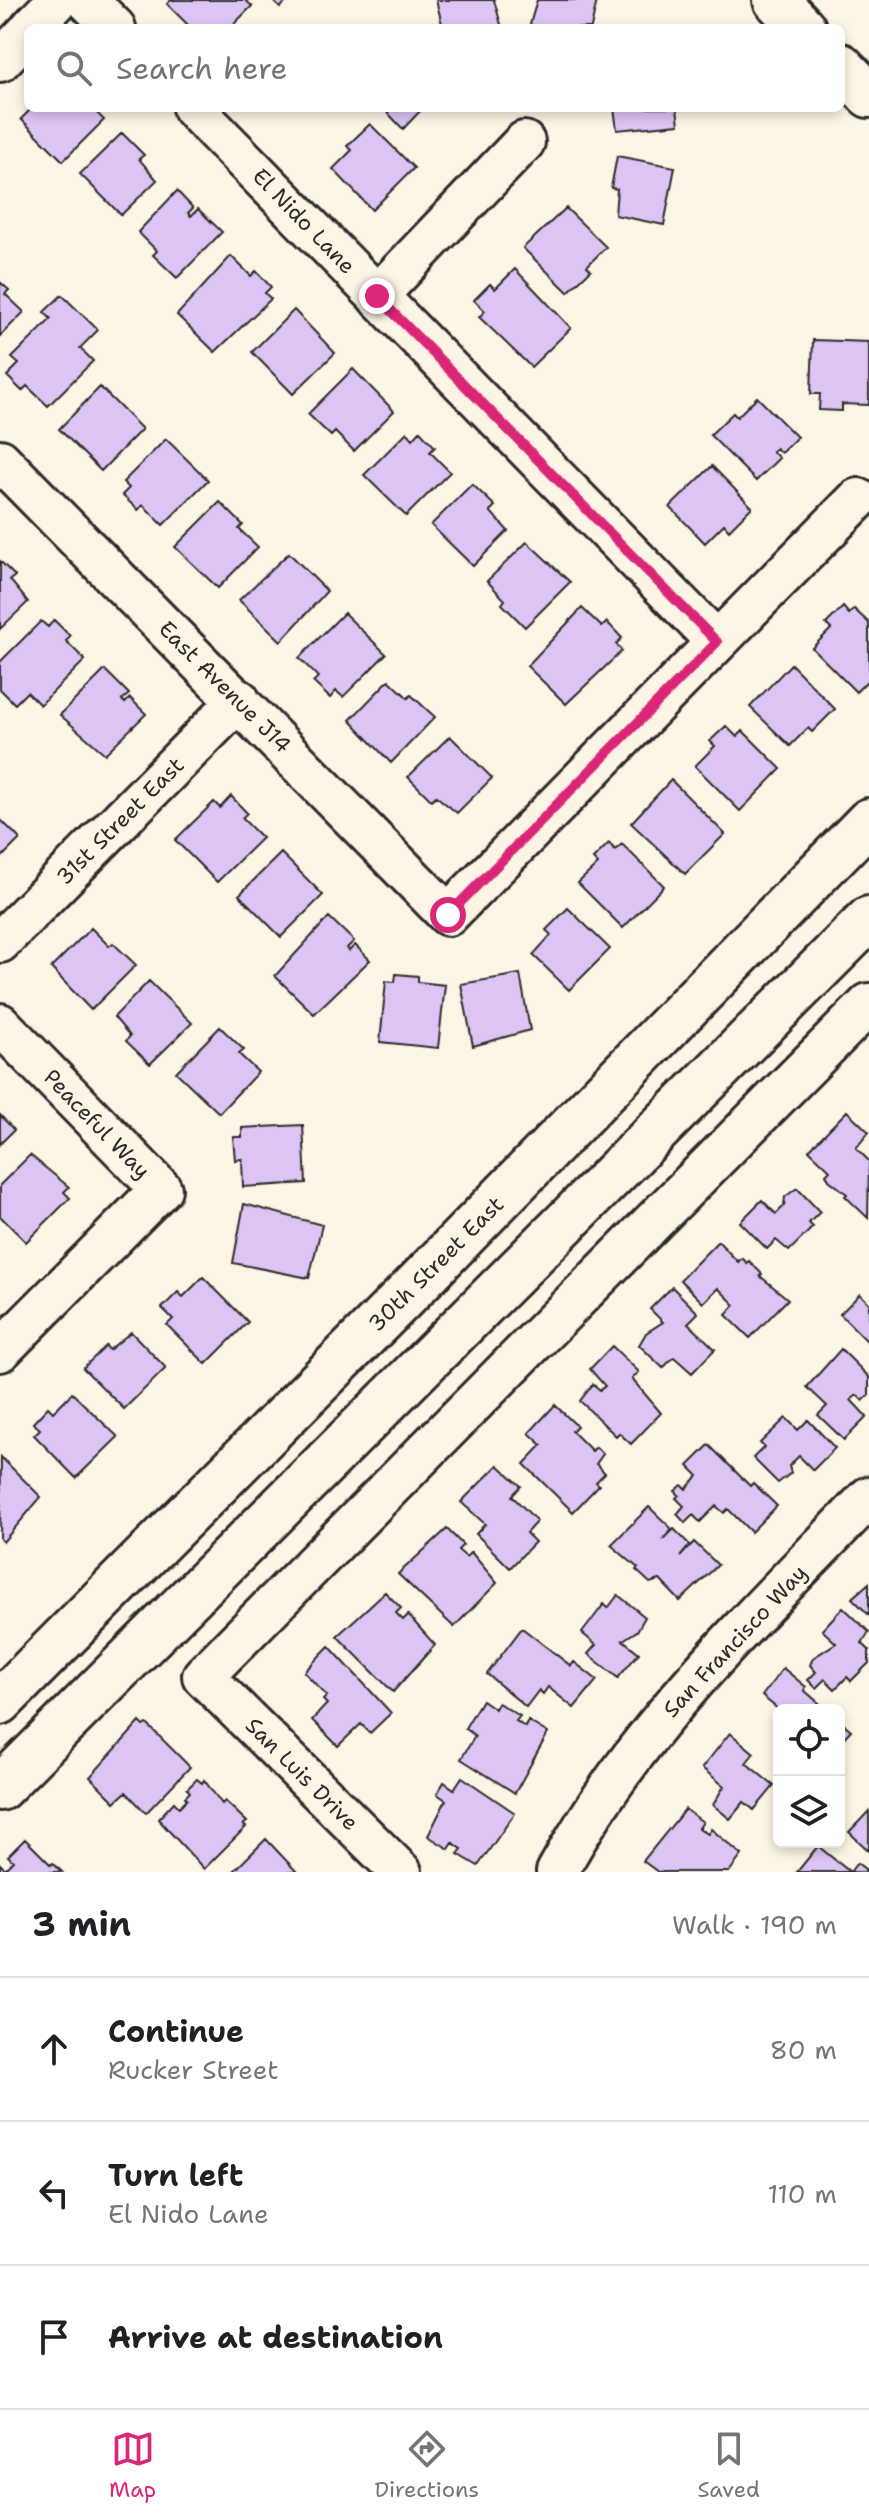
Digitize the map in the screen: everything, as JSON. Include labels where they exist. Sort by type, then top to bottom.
[{"type":"main road","points":[[776,0],[799,24]]},
{"type":"main road","points":[[845,70],[869,95]]},
{"type":"main road","name":"30th Street East","points":[[0,1702],[418,1283],[869,821]]},
{"type":"main road","points":[[0,1788],[869,919]]},
{"type":"street","points":[[36,24],[58,0]]},
{"type":"street","points":[[87,0],[111,24]]},
{"type":"street","points":[[0,61],[24,36]]},
{"type":"street","name":"El Nido Lane","points":[[197,112],[717,642]]},
{"type":"street","points":[[377,296],[524,142]]},
{"type":"street","name":"East Avenue J14","points":[[0,460],[448,915],[717,642]]},
{"type":"street","points":[[717,642],[858,499]]},
{"type":"street","name":"31st Street East","points":[[0,942],[239,700]]},
{"type":"street","name":"San Luis Drive","points":[[401,1872],[203,1676],[869,1004]]},
{"type":"street","name":"Peaceful Way","points":[[0,1024],[161,1189],[0,1351]]},
{"type":"street","name":"San Francisco Way","points":[[557,1872],[579,1831],[683,1691],[869,1497]]},
{"type":"building","points":[[171,0],[245,0],[252,6],[234,24],[187,24],[167,4]]},
{"type":"building","points":[[272,0],[288,0],[280,8]]},
{"type":"building","points":[[436,0],[494,0],[501,24],[442,24]]},
{"type":"building","points":[[537,0],[597,0],[592,24],[530,24]]},
{"type":"building","points":[[28,112],[96,112],[104,120],[63,161],[21,119]]},
{"type":"building","points":[[387,112],[419,112],[403,129]]},
{"type":"building","points":[[615,112],[678,112],[679,124],[617,130]]},
{"type":"building","points":[[370,124],[414,168],[372,210],[333,169],[352,150],[347,146]]},
{"type":"building","points":[[122,133],[144,155],[139,159],[157,180],[121,215],[80,174]]},
{"type":"building","points":[[617,156],[675,167],[664,225],[615,215],[617,189],[611,188]]},
{"type":"building","points":[[177,191],[193,208],[188,213],[191,216],[198,209],[222,232],[177,278],[153,255],[157,251],[138,232]]},
{"type":"building","points":[[566,208],[606,247],[587,266],[591,270],[568,292],[523,248]]},
{"type":"building","points":[[231,256],[251,276],[256,271],[271,287],[265,293],[271,299],[215,352],[177,315]]},
{"type":"building","points":[[515,269],[571,328],[531,367],[479,317],[485,311],[474,300],[490,284],[495,289]]},
{"type":"building","points":[[0,282],[9,290],[5,294],[24,312],[0,336]]},
{"type":"building","points":[[62,295],[98,330],[80,348],[93,361],[48,406],[27,386],[22,391],[7,376],[19,364],[12,358],[51,319],[44,312]]},
{"type":"building","points":[[294,310],[335,353],[293,394],[252,352]]},
{"type":"building","points":[[813,340],[869,342],[869,405],[842,404],[842,411],[819,410],[820,394],[811,394]]},
{"type":"building","points":[[353,369],[394,411],[354,451],[335,432],[331,436],[308,414]]},
{"type":"building","points":[[100,387],[142,429],[101,471],[59,429]]},
{"type":"building","points":[[757,397],[797,437],[781,453],[776,448],[772,451],[779,458],[756,481],[710,435],[733,413],[737,417]]},
{"type":"building","points":[[420,431],[435,447],[430,452],[450,472],[406,516],[364,475],[407,432],[413,439]]},
{"type":"building","points":[[166,439],[208,480],[163,525],[143,505],[138,510],[122,495],[129,488],[123,482]]},
{"type":"building","points":[[712,466],[752,507],[729,530],[724,524],[705,543],[670,507]]},
{"type":"building","points":[[472,484],[495,506],[490,511],[508,531],[473,566],[431,525]]},
{"type":"building","points":[[220,502],[243,525],[239,529],[258,547],[218,588],[175,547]]},
{"type":"building","points":[[527,542],[570,582],[525,627],[502,604],[505,600],[487,581]]},
{"type":"building","points":[[289,553],[327,591],[281,641],[239,600]]},
{"type":"building","points":[[0,561],[15,576],[10,580],[28,602],[0,629]]},
{"type":"building","points":[[843,607],[849,614],[854,609],[869,623],[869,679],[856,692],[812,648],[831,629],[826,624]]},
{"type":"building","points":[[582,608],[602,627],[607,622],[622,638],[616,644],[622,651],[566,704],[527,666]]},
{"type":"building","points":[[344,613],[386,654],[343,697],[336,691],[330,698],[313,682],[318,677],[299,658]]},
{"type":"building","points":[[54,620],[70,636],[66,641],[85,660],[40,705],[27,692],[15,704],[0,689],[0,662],[41,621],[48,627]]},
{"type":"building","points":[[791,664],[835,709],[812,732],[808,728],[790,746],[750,707]]},
{"type":"building","points":[[105,670],[129,694],[122,700],[125,703],[130,698],[146,714],[105,754],[60,715]]},
{"type":"building","points":[[389,680],[435,717],[391,763],[350,720]]},
{"type":"building","points":[[726,726],[737,737],[743,731],[781,769],[740,811],[695,766],[715,746],[710,741]]},
{"type":"building","points":[[450,736],[492,778],[457,813],[436,796],[431,800],[408,777]]},
{"type":"building","points":[[671,780],[725,834],[685,874],[631,823]]},
{"type":"building","points":[[231,796],[247,813],[242,818],[262,838],[217,882],[175,840],[214,802],[220,808]]},
{"type":"building","points":[[0,819],[20,839],[0,859]]},
{"type":"building","points":[[609,843],[615,850],[622,844],[664,886],[623,928],[578,883],[598,864],[593,859]]},
{"type":"building","points":[[281,853],[323,895],[281,937],[239,895]]},
{"type":"building","points":[[568,908],[610,949],[569,990],[533,955],[551,935],[546,930]]},
{"type":"building","points":[[329,917],[354,941],[347,948],[349,951],[355,945],[370,960],[314,1014],[275,976]]},
{"type":"building","points":[[91,928],[109,946],[113,943],[136,965],[91,1010],[51,968]]},
{"type":"building","points":[[396,974],[418,976],[418,982],[445,985],[438,1048],[380,1042],[386,981],[395,982]]},
{"type":"building","points":[[520,974],[530,1030],[473,1046],[461,984]]},
{"type":"building","points":[[149,981],[192,1023],[150,1064],[126,1041],[130,1036],[114,1017]]},
{"type":"building","points":[[220,1027],[244,1050],[239,1054],[258,1072],[219,1113],[176,1072]]},
{"type":"building","points":[[847,1111],[869,1132],[856,1148],[869,1161],[868,1218],[845,1196],[847,1194],[829,1180],[826,1174],[830,1170],[809,1150]]},
{"type":"building","points":[[0,1115],[14,1130],[0,1144]]},
{"type":"building","points":[[303,1125],[306,1183],[243,1187],[242,1159],[235,1160],[233,1137],[242,1137],[242,1128]]},
{"type":"building","points":[[30,1155],[69,1187],[64,1192],[70,1198],[26,1242],[0,1216],[0,1185]]},
{"type":"building","points":[[797,1188],[820,1212],[809,1223],[813,1227],[789,1251],[776,1240],[767,1249],[740,1222],[762,1200],[776,1214],[784,1206],[785,1197]]},
{"type":"building","points":[[244,1204],[322,1225],[309,1278],[233,1263]]},
{"type":"building","points":[[718,1241],[738,1262],[742,1258],[747,1263],[749,1261],[762,1274],[760,1276],[788,1299],[750,1338],[726,1315],[735,1305],[718,1288],[703,1303],[680,1280]]},
{"type":"building","points":[[203,1277],[248,1322],[206,1364],[167,1325],[173,1319],[162,1308],[178,1292],[183,1297]]},
{"type":"building","points":[[672,1287],[698,1313],[688,1323],[715,1349],[692,1373],[674,1357],[663,1368],[639,1345],[646,1333],[663,1322],[650,1309]]},
{"type":"building","points":[[860,1294],[869,1303],[869,1343],[840,1314]]},
{"type":"building","points":[[131,1332],[166,1368],[124,1409],[83,1368],[106,1346],[109,1350]]},
{"type":"building","points":[[612,1346],[639,1372],[632,1379],[661,1413],[631,1444],[619,1433],[616,1436],[580,1401],[593,1384],[600,1390],[605,1386],[590,1369]]},
{"type":"building","points":[[841,1349],[869,1377],[869,1395],[863,1401],[857,1395],[851,1400],[867,1417],[844,1440],[818,1415],[827,1406],[807,1387]]},
{"type":"building","points":[[72,1393],[118,1437],[76,1478],[34,1435],[40,1429],[33,1423],[48,1407],[53,1412]]},
{"type":"building","points":[[555,1405],[577,1426],[572,1431],[592,1451],[596,1447],[603,1454],[596,1464],[605,1473],[596,1482],[599,1485],[573,1512],[524,1464],[542,1445],[529,1433]]},
{"type":"building","points":[[786,1418],[798,1430],[808,1420],[835,1448],[813,1470],[799,1456],[789,1466],[791,1473],[778,1483],[753,1458],[764,1447],[760,1443]]},
{"type":"building","points":[[709,1445],[750,1486],[753,1483],[777,1506],[751,1532],[728,1509],[724,1513],[716,1506],[700,1522],[693,1515],[685,1523],[677,1514],[684,1506],[676,1498],[679,1495],[675,1491],[682,1485],[686,1489],[698,1476],[688,1466]]},
{"type":"building","points":[[1,1457],[41,1497],[3,1542],[0,1539]]},
{"type":"building","points":[[498,1465],[521,1486],[512,1496],[537,1521],[526,1533],[535,1542],[510,1568],[476,1534],[485,1524],[461,1502]]},
{"type":"building","points":[[649,1507],[672,1529],[663,1540],[674,1529],[690,1545],[680,1557],[694,1542],[718,1565],[680,1601],[660,1580],[650,1583],[611,1545]]},
{"type":"building","points":[[447,1529],[463,1545],[458,1550],[466,1557],[471,1552],[497,1583],[454,1627],[398,1574]]},
{"type":"building","points":[[869,1583],[869,1615],[852,1598]]},
{"type":"building","points":[[385,1592],[401,1608],[396,1613],[403,1620],[408,1615],[435,1645],[393,1692],[337,1636]]},
{"type":"building","points":[[618,1595],[645,1617],[637,1631],[623,1640],[639,1653],[618,1678],[588,1654],[596,1645],[582,1633],[604,1604],[608,1608]]},
{"type":"building","points":[[843,1607],[869,1632],[862,1643],[869,1650],[869,1663],[851,1681],[847,1677],[835,1689],[825,1679],[816,1688],[808,1680],[816,1672],[810,1665],[813,1658],[836,1643],[822,1630]]},
{"type":"building","points":[[522,1628],[571,1666],[574,1662],[597,1680],[574,1708],[548,1687],[543,1694],[539,1690],[526,1707],[487,1674]]},
{"type":"building","points":[[329,1646],[391,1713],[370,1733],[361,1724],[338,1746],[312,1720],[327,1704],[323,1700],[327,1696],[304,1672]]},
{"type":"building","points":[[783,1668],[820,1704],[773,1705],[762,1696]]},
{"type":"building","points":[[482,1700],[495,1709],[498,1703],[520,1716],[516,1721],[525,1727],[528,1721],[548,1733],[515,1793],[461,1759],[475,1736],[465,1728]]},
{"type":"building","points":[[140,1722],[144,1726],[147,1724],[190,1767],[146,1813],[126,1792],[115,1802],[90,1777]]},
{"type":"building","points":[[730,1733],[754,1753],[746,1763],[773,1787],[754,1810],[744,1802],[730,1819],[713,1805],[724,1786],[702,1768]]},
{"type":"building","points":[[462,1777],[515,1813],[478,1866],[458,1854],[462,1849],[453,1843],[449,1849],[428,1836],[446,1800],[437,1794],[444,1782],[454,1789]]},
{"type":"building","points":[[197,1779],[202,1783],[204,1780],[222,1804],[225,1801],[247,1822],[243,1825],[246,1827],[204,1869],[158,1819],[174,1802],[179,1807],[187,1799],[185,1797],[190,1792],[187,1789]]},
{"type":"building","points":[[685,1809],[703,1822],[699,1828],[708,1834],[711,1829],[742,1855],[729,1872],[658,1872],[643,1861]]},
{"type":"building","points":[[869,1811],[869,1851],[849,1832]]},
{"type":"building","points":[[25,1839],[62,1872],[0,1872],[0,1864],[5,1869],[13,1861],[8,1856]]},
{"type":"building","points":[[266,1839],[297,1872],[233,1872]]},
{"type":"building","points":[[816,1848],[820,1848],[850,1872],[797,1872]]},
{"type":"building","points":[[857,1863],[869,1872],[850,1872]]},
{"type":"route","points":[[377,296],[717,642],[448,915]]}]
